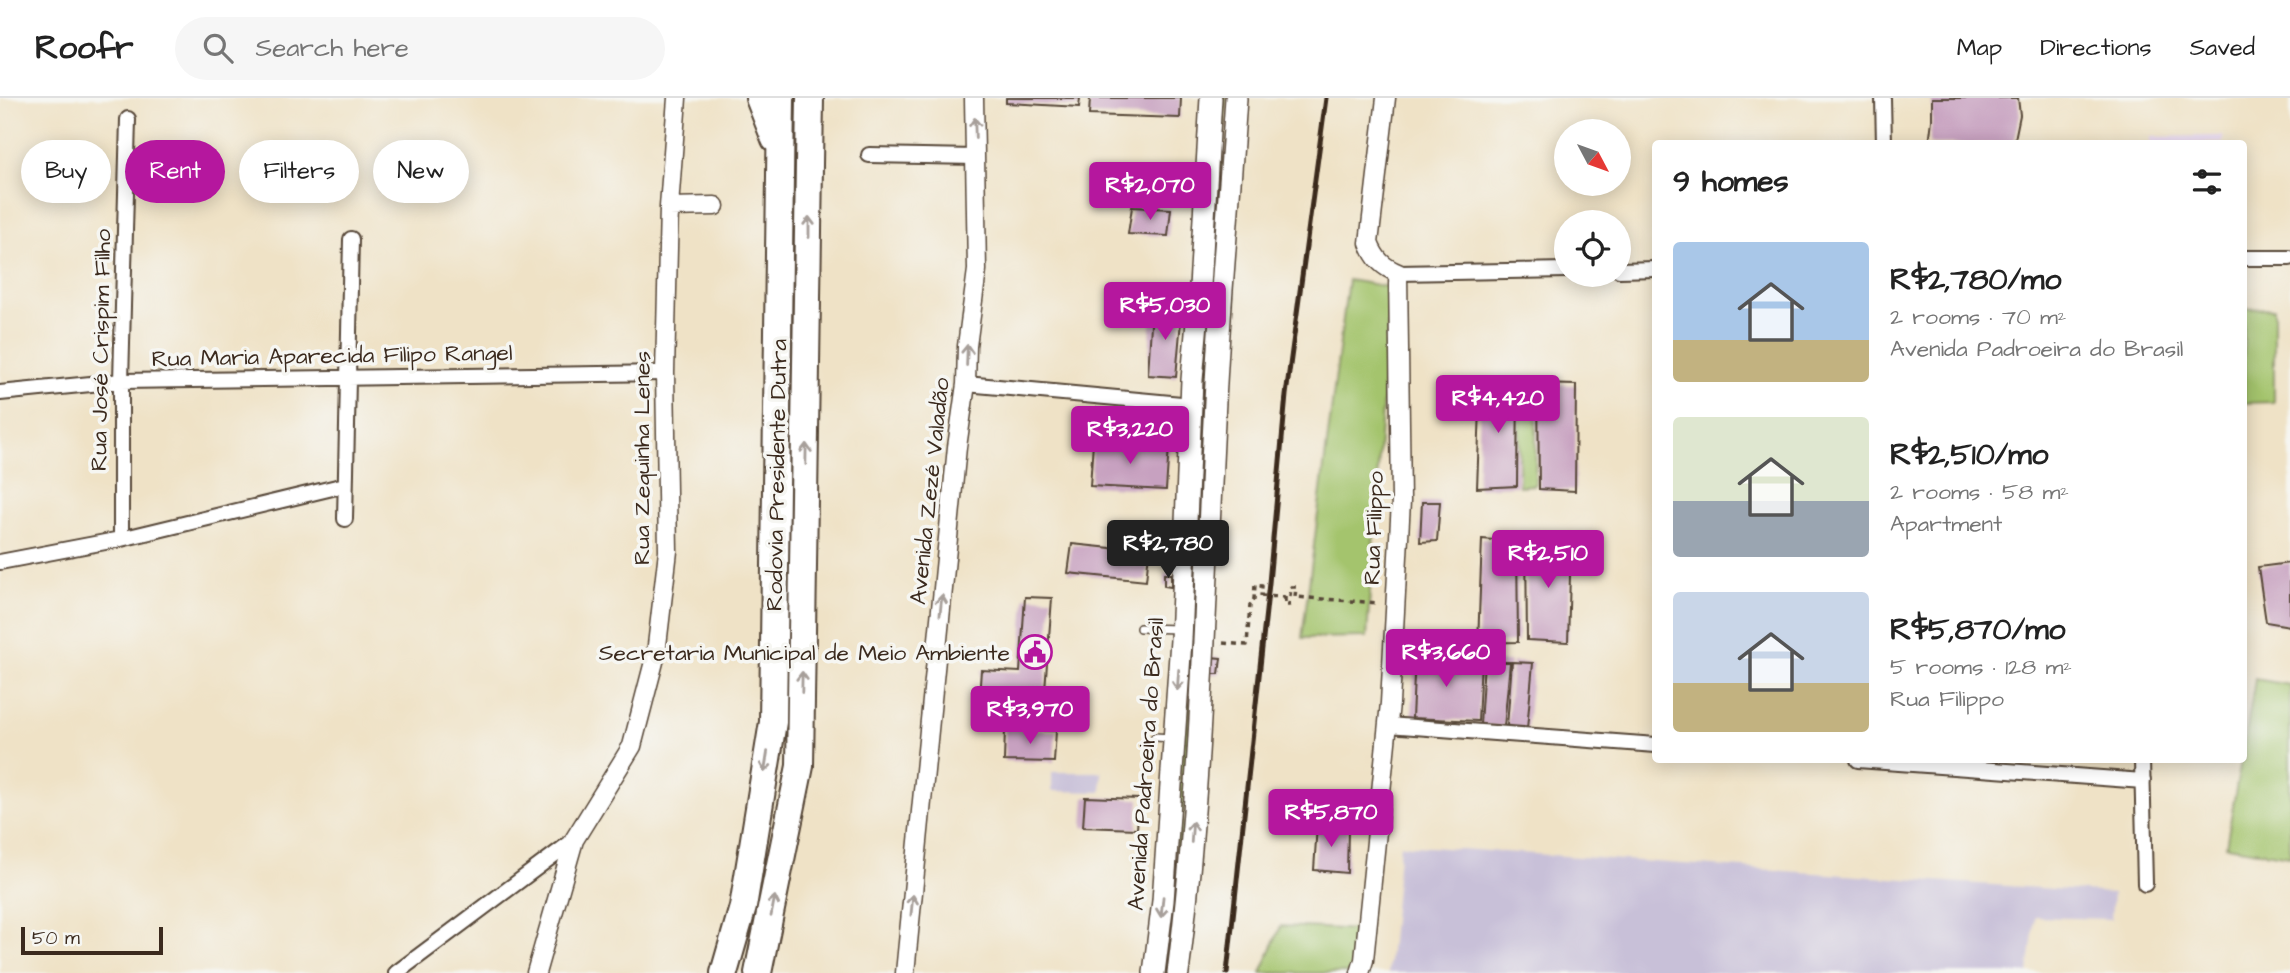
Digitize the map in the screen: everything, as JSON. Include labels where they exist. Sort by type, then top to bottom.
[{"type":"highway","points":[[760,98],[781,156]]},
{"type":"highway","name":"Rodovia Presidente Dutra","points":[[724,973],[743,907],[773,722],[781,98]]},
{"type":"highway","name":"Rodovia Presidente Dutra","points":[[758,973],[800,766],[810,98]]},
{"type":"main road","name":"Avenida Padroeira do Brasil","points":[[1154,973],[1163,901],[1165,738],[1181,629],[1211,98]]},
{"type":"main road","points":[[1178,973],[1187,904],[1205,642],[1216,381],[1236,98]]},
{"type":"street","name":"Rua Zequinha Lenes","points":[[537,973],[573,841],[632,746],[656,654],[668,551],[665,373],[669,207],[677,98]]},
{"type":"street","name":"Avenida Zezé Valadão","points":[[905,973],[957,447],[966,384],[967,346],[977,270],[974,98]]},
{"type":"street","points":[[1386,98],[1369,243],[1378,261],[1398,273],[1554,270]]},
{"type":"street","points":[[1882,98],[1884,140]]},
{"type":"street","name":"Rua José Crispim Filho","points":[[121,539],[121,381],[128,119]]},
{"type":"street","points":[[869,155],[976,157]]},
{"type":"street","points":[[669,207],[715,206]]},
{"type":"street","points":[[345,519],[351,239]]},
{"type":"street","points":[[2247,258],[2290,258]]},
{"type":"street","points":[[1631,270],[1652,269]]},
{"type":"street","name":"Rua Filippo","points":[[1360,973],[1364,960],[1388,725],[1401,501],[1398,273]]},
{"type":"street","name":"Rua Maria Aparecida Filipo Rangel","points":[[0,393],[121,381],[665,373]]},
{"type":"street","points":[[966,384],[1192,405]]},
{"type":"street","points":[[7,562],[121,539],[345,485]]},
{"type":"street","points":[[1388,725],[1652,745]]},
{"type":"street","points":[[1901,763],[2143,780]]},
{"type":"street","points":[[2142,763],[2145,884]]},
{"type":"street","points":[[396,973],[573,841]]},
{"type":"lane","points":[[1139,628],[1181,629]]},
{"type":"path","points":[[1205,642],[1247,645],[1250,605],[1254,599],[1255,585],[1262,586],[1261,596],[1285,597],[1285,605],[1289,605],[1291,587],[1296,587],[1295,597],[1395,604]]},
{"type":"shaded area","points":[[2223,136],[2223,140],[2150,140],[2150,137]]},
{"type":"shaded area","points":[[1052,772],[1102,772],[1101,792],[1052,791]]},
{"type":"shaded area","points":[[1400,845],[2113,893],[2111,919],[2035,917],[2028,973],[1388,973]]},
{"type":"green space","points":[[1220,98],[1226,98],[1210,379],[1203,378]]},
{"type":"green space","points":[[1348,280],[1390,287],[1367,637],[1302,638]]},
{"type":"green space","points":[[2274,308],[2274,402],[2247,403],[2247,309]]},
{"type":"green space","points":[[1520,382],[1537,383],[1535,485],[1519,486]]},
{"type":"green space","points":[[1203,383],[1210,383],[1196,640],[1189,639]]},
{"type":"green space","points":[[2255,679],[2290,685],[2290,856],[2226,846],[2240,763],[2247,763],[2247,728]]},
{"type":"green space","points":[[1185,703],[1191,703],[1177,901],[1172,900]]},
{"type":"green space","points":[[1281,926],[1361,930],[1353,973],[1261,973]]},
{"type":"building","points":[[1006,98],[1080,98],[1079,107],[1006,103]]},
{"type":"building","points":[[1090,98],[1181,98],[1180,118],[1089,115]]},
{"type":"building","points":[[1932,98],[2018,98],[2020,115],[2015,140],[1930,140]]},
{"type":"building","points":[[1132,207],[1171,209],[1168,236],[1128,234]]},
{"type":"building","points":[[1152,308],[1182,309],[1176,377],[1148,375]]},
{"type":"building","points":[[1481,381],[1518,381],[1517,486],[1477,488]]},
{"type":"building","points":[[1538,384],[1576,385],[1575,491],[1539,489]]},
{"type":"building","points":[[1093,442],[1169,445],[1166,490],[1090,486]]},
{"type":"building","points":[[1422,502],[1440,502],[1437,541],[1420,542]]},
{"type":"building","points":[[1482,539],[1517,542],[1518,642],[1478,643]]},
{"type":"building","points":[[1526,541],[1571,541],[1568,642],[1527,640]]},
{"type":"building","points":[[1072,544],[1149,552],[1146,581],[1068,573]]},
{"type":"building","points":[[2290,563],[2290,626],[2266,622],[2258,567]]},
{"type":"building","points":[[1164,574],[1171,574],[1171,587],[1164,586]]},
{"type":"building","points":[[1025,597],[1052,598],[1044,703],[979,699],[981,670],[1020,672]]},
{"type":"building","points":[[1415,656],[1481,660],[1478,721],[1412,718]]},
{"type":"building","points":[[1210,657],[1221,658],[1219,674],[1209,674]]},
{"type":"building","points":[[1484,662],[1510,662],[1504,727],[1480,725]]},
{"type":"building","points":[[1512,662],[1533,663],[1527,729],[1507,726]]},
{"type":"building","points":[[1005,729],[1056,731],[1054,762],[1004,761]]},
{"type":"building","points":[[1085,797],[1139,799],[1137,829],[1083,827]]},
{"type":"building","points":[[1317,825],[1348,829],[1347,873],[1314,870]]},
{"type":"railway","points":[[1227,973],[1269,583],[1286,395],[1326,98]]},
{"type":"place","name":"Secretaria Municipal de Meio Ambiente","points":[[1035,652]]}]
